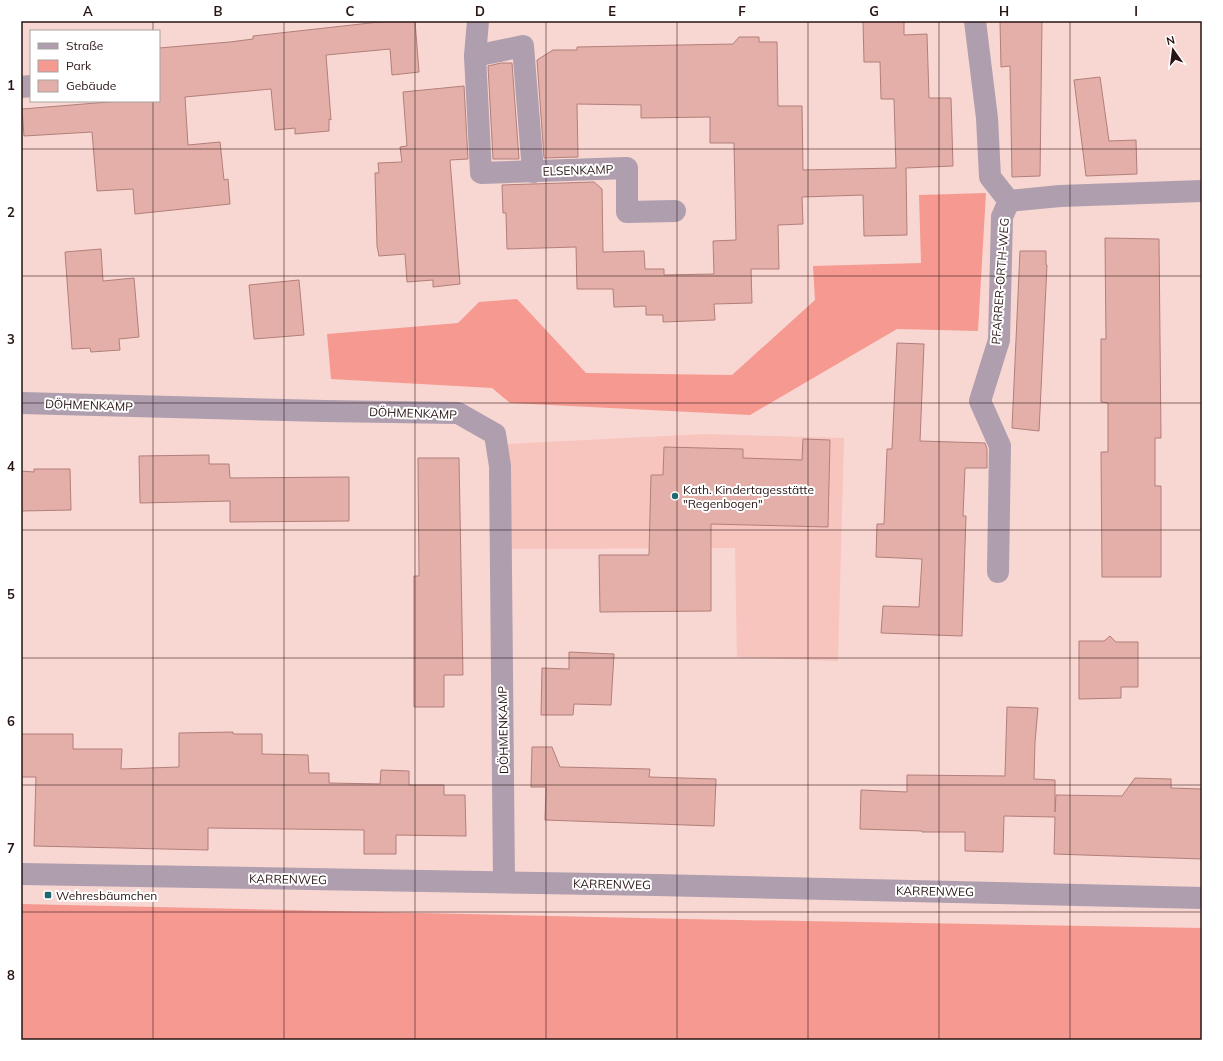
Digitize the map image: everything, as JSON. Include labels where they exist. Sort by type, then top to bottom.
[{"type":"street","name":"ELSENKAMP","points":[[478,21],[475,56],[481,173],[627,168],[627,212],[675,211]]},
{"type":"street","name":"PFARRER-ORTH-WEG","points":[[975,21],[987,118],[990,177],[1009,201]]},
{"type":"street","name":"ELSENKAMP","points":[[475,56],[523,46],[533,172]]},
{"type":"street","name":"PFARRER-ORTH-WEG","points":[[1009,201],[1060,196],[1202,191]]},
{"type":"street","name":"PFARRER-ORTH-WEG","points":[[998,572],[1000,446],[980,401],[999,340],[1002,218],[1009,201]]},
{"type":"street","name":"DÖHMENKAMP","points":[[21,403],[458,413],[495,434],[500,466],[504,882]]},
{"type":"street","name":"KARRENWEG","points":[[21,874],[504,882],[1202,898]]},
{"type":"shaded area","name":"Kath. Kindertagesstätte \"Regenbogen\"","points":[[704,434],[844,438],[838,661],[737,657],[735,548],[509,549],[507,444]]},
{"type":"green space","points":[[986,193],[978,331],[897,329],[750,415],[510,403],[492,388],[331,379],[327,334],[458,323],[479,302],[517,299],[586,373],[732,375],[815,300],[813,266],[921,263],[919,195]]},
{"type":"green space","points":[[21,904],[685,919],[1202,928],[1202,1040],[21,1040]]},
{"type":"building","points":[[388,21],[415,21],[419,72],[392,75],[390,49],[326,55],[331,120],[329,119],[329,131],[295,134],[295,128],[275,130],[271,89],[185,97],[188,145],[220,142],[224,180],[228,179],[230,204],[135,214],[133,189],[97,191],[92,132],[24,136],[22,109],[109,102],[160,102],[160,48],[230,42],[253,39],[253,36]]},
{"type":"building","points":[[863,21],[904,21],[904,35],[927,34],[929,98],[951,98],[953,166],[906,168],[907,235],[864,236],[863,195],[802,197],[803,224],[778,225],[779,269],[751,269],[752,303],[714,304],[715,320],[663,322],[663,315],[646,315],[646,306],[614,307],[613,289],[577,289],[576,247],[507,249],[506,213],[503,213],[502,185],[594,182],[602,189],[603,252],[644,251],[645,269],[664,269],[664,275],[714,274],[713,241],[736,240],[734,143],[710,143],[710,117],[641,118],[641,105],[577,104],[578,157],[544,158],[537,60],[553,50],[577,50],[577,47],[733,44],[739,37],[759,37],[759,42],[777,42],[778,106],[802,106],[803,170],[896,168],[894,99],[881,99],[880,62],[864,62]]},
{"type":"building","points":[[1000,21],[1042,21],[1040,176],[1012,177],[1010,66],[1001,67]]},
{"type":"building","points":[[501,63],[512,63],[519,159],[493,159],[488,66]]},
{"type":"building","points":[[1100,77],[1109,141],[1136,140],[1137,174],[1086,176],[1074,80]]},
{"type":"building","points":[[464,86],[468,159],[450,160],[460,284],[433,287],[433,280],[407,282],[405,254],[379,256],[377,246],[375,173],[379,173],[378,163],[402,162],[400,147],[407,146],[403,92]]},
{"type":"building","points":[[1105,238],[1159,239],[1161,438],[1155,438],[1155,486],[1161,486],[1161,577],[1102,577],[1101,452],[1108,452],[1108,403],[1101,402],[1101,339],[1106,339]]},
{"type":"building","points":[[101,249],[103,281],[134,278],[139,337],[119,339],[120,350],[91,352],[90,348],[72,349],[65,252]]},
{"type":"building","points":[[1020,251],[1046,251],[1047,265],[1039,431],[1012,428]]},
{"type":"building","points":[[299,280],[304,335],[254,339],[249,285]]},
{"type":"building","points":[[897,343],[924,344],[920,441],[985,443],[987,449],[987,468],[965,468],[963,516],[966,516],[962,636],[881,633],[883,606],[919,607],[922,559],[876,557],[877,524],[884,524],[887,449],[892,449]]},
{"type":"building","points":[[803,439],[830,440],[828,527],[711,524],[711,611],[600,612],[599,555],[649,555],[651,475],[663,475],[664,447],[743,449],[743,458],[802,460]]},
{"type":"building","points":[[209,455],[209,464],[229,464],[230,478],[349,477],[349,521],[230,522],[230,501],[140,503],[139,456]]},
{"type":"building","points":[[418,458],[459,458],[463,675],[444,675],[444,707],[414,707],[414,576],[419,576]]},
{"type":"building","points":[[34,469],[70,469],[71,510],[21,511],[21,471],[34,472]]},
{"type":"building","points":[[1110,636],[1116,642],[1138,642],[1138,687],[1121,687],[1121,698],[1079,699],[1079,641],[1104,641]]},
{"type":"building","points":[[569,652],[614,654],[611,705],[574,704],[573,715],[541,715],[542,668],[569,669]]},
{"type":"building","points":[[1007,707],[1038,708],[1034,779],[1055,780],[1055,812],[1056,795],[1122,796],[1135,778],[1171,779],[1171,788],[1202,789],[1202,859],[1054,854],[1055,817],[1004,816],[1003,852],[965,851],[965,832],[922,832],[860,829],[861,790],[907,792],[907,775],[1005,776]]},
{"type":"building","points":[[233,732],[233,734],[262,734],[262,754],[308,755],[309,773],[329,773],[329,783],[380,784],[381,770],[409,771],[409,785],[444,785],[444,795],[465,795],[466,836],[396,835],[396,854],[364,854],[364,830],[208,828],[208,850],[34,846],[36,777],[21,777],[21,734],[73,734],[73,749],[122,749],[121,769],[179,767],[179,733]]},
{"type":"building","points":[[532,747],[552,747],[560,767],[650,769],[649,777],[716,779],[714,826],[545,820],[546,787],[531,787]]},
{"type":"place","name":"Kath. Kindertagesstätte \"Regenbogen\"","points":[[675,496]]},
{"type":"place","name":"Wehresbäumchen","points":[[48,895]]}]
